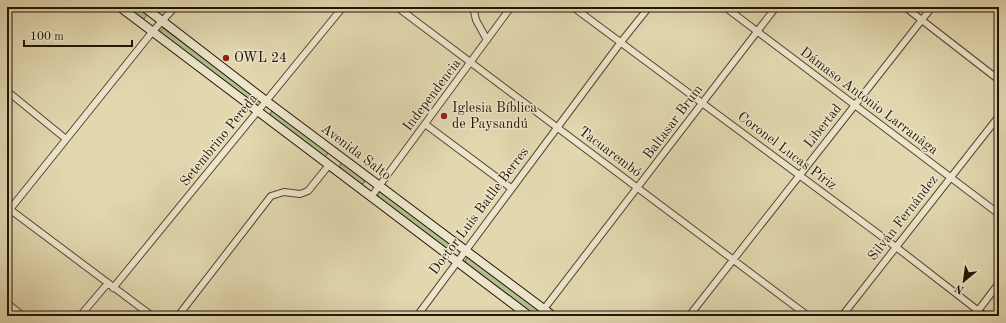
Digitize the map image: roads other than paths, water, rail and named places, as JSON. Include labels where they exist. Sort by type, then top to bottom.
[{"type":"street","name":"Avenida Salto","points":[[120,7],[529,316]]},
{"type":"street","name":"Avenida Salto","points":[[144,7],[266,101],[466,249],[553,316]]},
{"type":"street","points":[[152,316],[8,210],[153,31],[175,7]]},
{"type":"street","name":"Setembrino Pereda","points":[[113,288],[343,7]]},
{"type":"street","name":"Tacuarembó","points":[[397,7],[808,316]]},
{"type":"street","points":[[473,7],[476,20],[487,40]]},
{"type":"street","name":"Independencia","points":[[371,197],[472,62],[511,7]]},
{"type":"street","name":"Coronel Lucas Píriz","points":[[573,7],[896,247],[976,313],[985,316]]},
{"type":"street","name":"Doctor Luis Batlle Berres","points":[[416,316],[620,42],[648,7]]},
{"type":"street","name":"Dámaso Antonio Larranãga","points":[[725,7],[999,214]]},
{"type":"street","name":"Baltasar Brum","points":[[544,309],[776,7]]},
{"type":"street","points":[[905,7],[999,80]]},
{"type":"street","name":"Libertad","points":[[689,316],[932,7]]},
{"type":"street","points":[[7,91],[66,139]]},
{"type":"street","name":"Silván Fernández","points":[[842,316],[999,116]]},
{"type":"street","points":[[426,124],[511,188]]},
{"type":"street","points":[[178,316],[271,196],[284,192],[300,194],[308,191],[340,156]]},
{"type":"street","points":[[80,316],[108,283]]},
{"type":"street","points":[[976,313],[999,283]]},
{"type":"street","points":[[7,303],[23,316]]},
{"type":"place","name":"OWL 24","points":[[226,58]]},
{"type":"place","name":"Iglesia Bíblica de Paysandú","points":[[444,116]]}]
